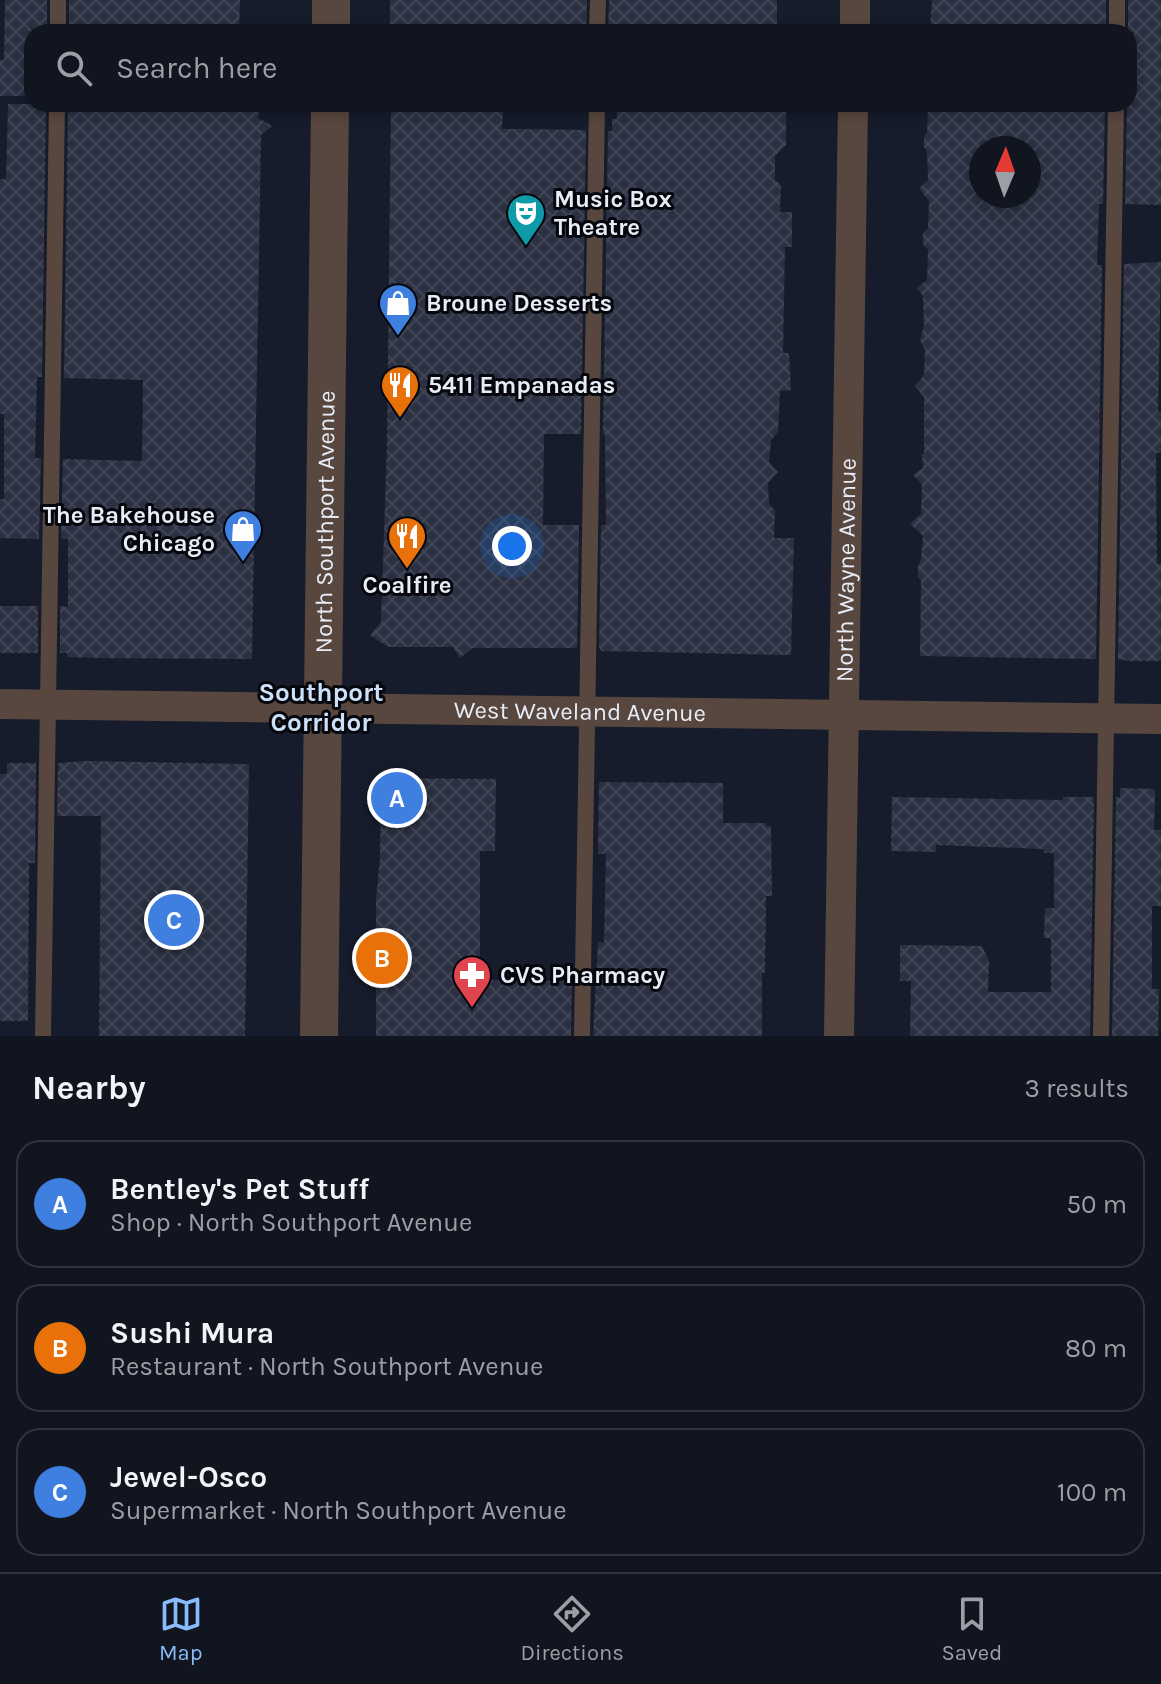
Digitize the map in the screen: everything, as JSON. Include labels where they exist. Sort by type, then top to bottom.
[{"type":"street","points":[[331,0],[331,24]]},
{"type":"street","points":[[855,0],[855,24]]},
{"type":"street","name":"North Southport Avenue","points":[[319,1036],[330,112]]},
{"type":"street","name":"North Wayne Avenue","points":[[839,1036],[853,112]]},
{"type":"street","name":"West Waveland Avenue","points":[[0,704],[1161,719]]},
{"type":"lane","points":[[58,0],[58,24]]},
{"type":"lane","points":[[597,24],[598,0]]},
{"type":"lane","points":[[1117,0],[1117,24]]},
{"type":"lane","points":[[43,1036],[57,112]]},
{"type":"lane","points":[[582,1036],[597,112]]},
{"type":"lane","points":[[1101,1036],[1116,112]]},
{"type":"building","points":[[5,0],[47,0],[47,24],[24,24],[24,96],[0,96],[0,60],[4,60]]},
{"type":"building","points":[[69,0],[240,0],[239,24],[69,24]]},
{"type":"building","points":[[390,0],[587,0],[586,24],[390,24]]},
{"type":"building","points":[[609,0],[777,0],[777,24],[608,24]]},
{"type":"building","points":[[932,0],[1106,0],[1106,24],[930,24]]},
{"type":"building","points":[[1128,0],[1161,0],[1161,205],[1125,204],[1127,112],[1137,112],[1137,24],[1128,24]]},
{"type":"building","points":[[8,104],[24,104],[24,112],[46,112],[42,377],[37,377],[35,458],[41,458],[39,539],[0,538],[0,499],[4,499],[4,414],[0,414],[0,179],[6,179]]},
{"type":"building","points":[[68,112],[258,112],[258,118],[272,126],[261,135],[252,659],[67,657],[67,653],[60,653],[60,606],[68,607],[68,539],[61,539],[63,459],[142,461],[143,380],[64,378]]},
{"type":"building","points":[[391,112],[503,112],[502,129],[586,130],[581,434],[544,434],[543,525],[579,525],[577,648],[472,648],[460,658],[453,647],[388,647],[370,635],[381,622],[387,445]]},
{"type":"building","points":[[617,112],[786,112],[786,145],[775,156],[775,180],[781,185],[780,212],[792,212],[792,247],[785,247],[783,353],[789,353],[791,390],[780,391],[778,432],[771,440],[769,462],[778,472],[768,483],[769,504],[775,510],[774,538],[794,538],[791,655],[602,651],[599,648],[601,525],[606,525],[603,434],[608,131],[612,131],[612,119],[617,119]]},
{"type":"building","points":[[928,112],[1105,112],[1103,204],[1099,204],[1097,265],[1102,265],[1096,659],[920,656],[921,581],[918,566],[923,536],[910,524],[921,514],[922,484],[913,475],[923,468],[924,454],[924,397],[915,386],[924,375],[925,349],[920,341],[924,326],[923,296],[917,288],[927,280],[928,250],[923,244],[923,233],[928,228],[929,201],[919,188],[928,180],[927,151],[924,147]]},
{"type":"building","points":[[1161,262],[1158,411],[1161,411],[1161,453],[1156,453],[1161,661],[1129,661],[1118,659],[1124,264]]},
{"type":"building","points":[[0,606],[38,606],[38,653],[0,653]]},
{"type":"building","points":[[7,763],[36,763],[35,863],[29,863],[28,1021],[0,1021],[0,774],[7,774]]},
{"type":"building","points":[[58,763],[249,764],[245,1036],[99,1036],[101,816],[57,816]]},
{"type":"building","points":[[381,778],[496,779],[495,851],[480,851],[480,980],[572,981],[571,1036],[376,1036],[376,899]]},
{"type":"building","points":[[599,782],[723,783],[723,823],[766,823],[766,826],[771,826],[772,896],[766,896],[762,1036],[593,1036],[598,942],[604,943],[606,854],[598,854]]},
{"type":"building","points":[[1120,788],[1155,789],[1154,830],[1161,830],[1161,906],[1152,906],[1152,989],[1159,989],[1158,1036],[1112,1036],[1116,797],[1120,798]]},
{"type":"building","points":[[892,797],[1063,800],[1063,797],[1094,797],[1090,1036],[910,1036],[911,981],[900,981],[900,945],[982,946],[989,961],[988,992],[1051,992],[1051,938],[1044,938],[1045,908],[1054,908],[1054,853],[1044,853],[1044,849],[936,845],[936,852],[891,851]]},
{"type":"place","name":"Music Box Theatre","points":[[526,247]]},
{"type":"place","name":"Broune Desserts","points":[[398,337]]},
{"type":"place","name":"5411 Empanadas","points":[[400,419]]},
{"type":"place","name":"The Bakehouse Chicago","points":[[243,563]]},
{"type":"place","name":"Coalfire","points":[[407,570]]},
{"type":"place","name":"Bentley's Pet Stuff","points":[[397,798]]},
{"type":"place","name":"Jewel-Osco","points":[[174,920]]},
{"type":"place","name":"Sushi Mura","points":[[382,958]]},
{"type":"place","name":"CVS Pharmacy","points":[[472,1009]]},
{"type":"district","name":"Southport Corridor","points":[[321,707]]}]
